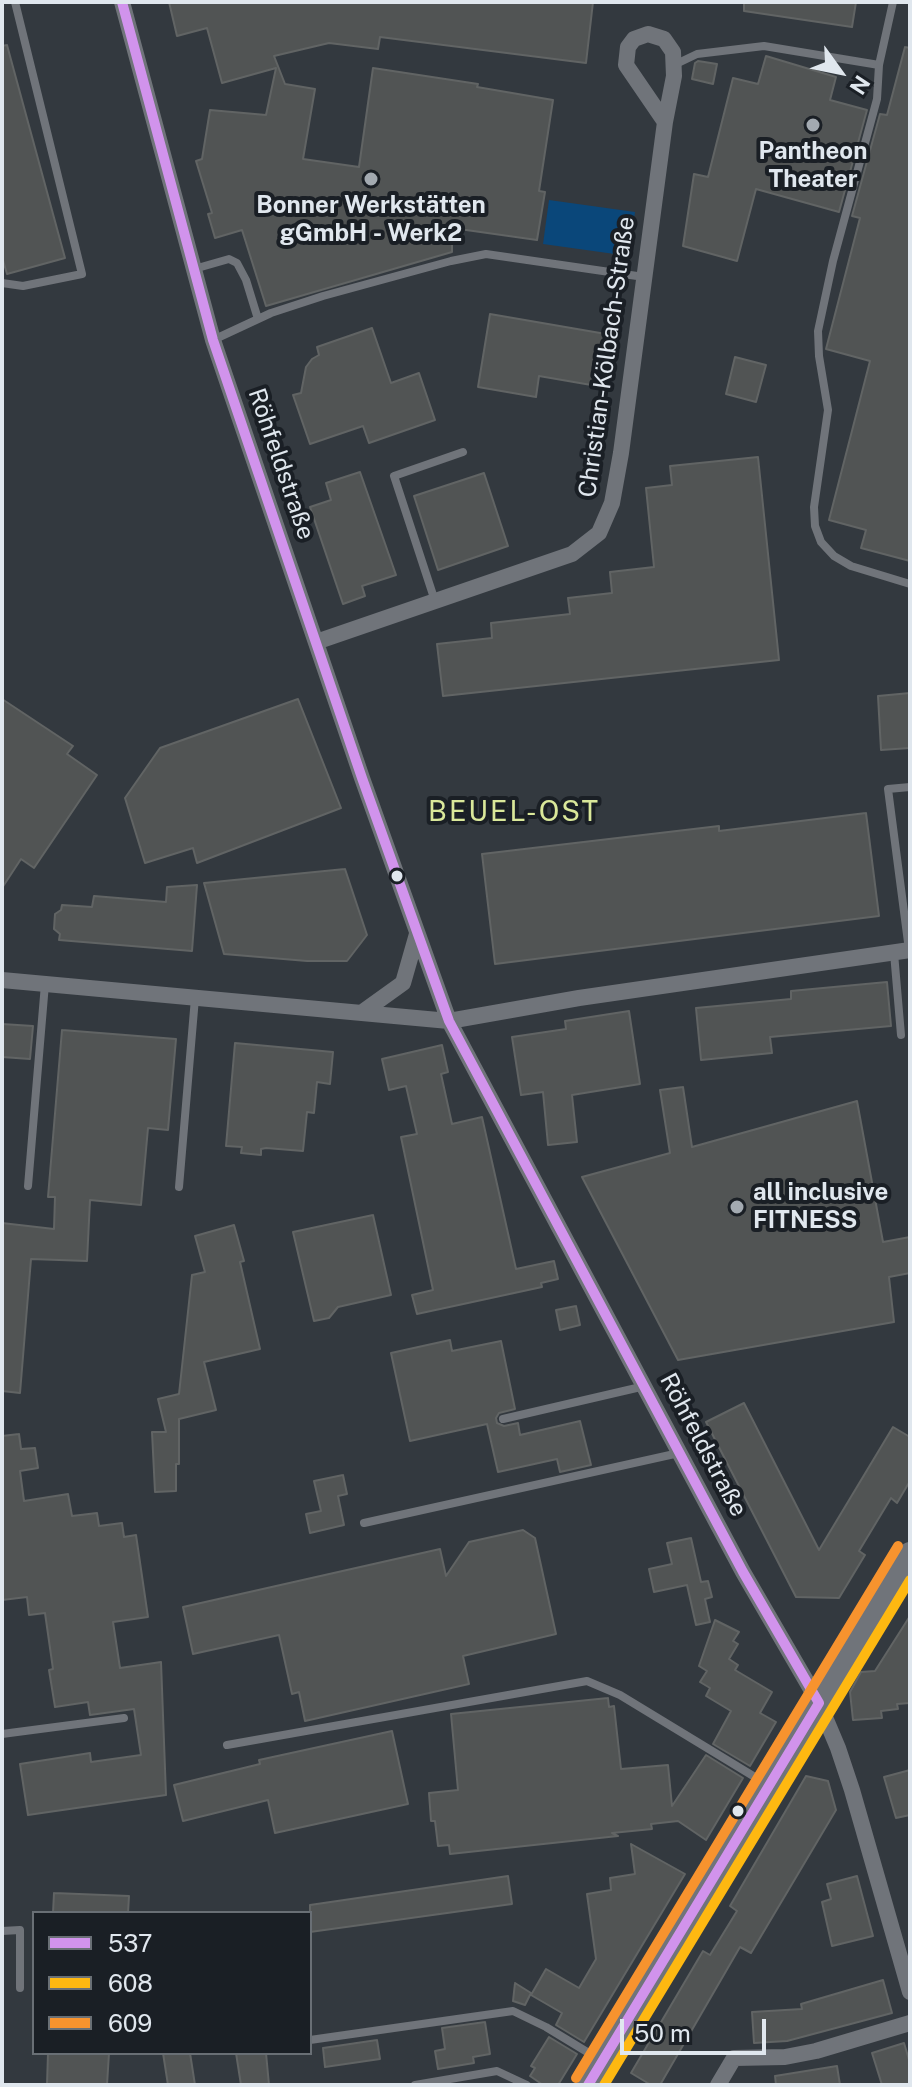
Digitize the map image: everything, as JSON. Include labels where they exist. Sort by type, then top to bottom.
[{"type":"street","name":"Röhfeldstraße","points":[[122,2],[213,340],[449,1021],[743,1572],[819,1703],[852,1790],[910,1992]]},
{"type":"street","points":[[665,122],[630,72],[625,57],[634,39],[648,34],[656,35],[670,44],[674,65]]},
{"type":"street","name":"Christian-Kölbach-Straße","points":[[316,642],[572,554],[599,533],[612,503],[621,453],[674,65]]},
{"type":"street","points":[[364,1011],[403,983],[417,934]]},
{"type":"street","points":[[2,980],[449,1021],[579,998],[904,951]]},
{"type":"street","points":[[588,2085],[910,1553]]},
{"type":"street","points":[[718,2085],[734,2058],[785,2057],[816,2051],[910,2023]]},
{"type":"lane","points":[[2,283],[23,286],[82,274],[15,2]]},
{"type":"lane","points":[[893,2],[879,65],[877,99],[833,261],[818,331],[828,410],[814,507],[815,526],[821,542],[834,556],[851,566],[910,584]]},
{"type":"lane","points":[[674,65],[697,54],[764,46],[879,65]]},
{"type":"lane","points":[[213,340],[258,319],[323,296],[486,254],[644,277]]},
{"type":"lane","points":[[194,269],[229,259],[237,263],[246,280],[258,319]]},
{"type":"lane","points":[[435,601],[394,476],[463,452]]},
{"type":"lane","points":[[901,1035],[904,951],[888,789],[910,787]]},
{"type":"lane","points":[[28,1186],[45,984]]},
{"type":"lane","points":[[179,1187],[195,997]]},
{"type":"lane","points":[[503,1419],[645,1386]]},
{"type":"lane","points":[[364,1523],[680,1453]]},
{"type":"lane","points":[[227,1745],[587,1681],[620,1695],[770,1786]]},
{"type":"lane","points":[[2,1734],[124,1718]]},
{"type":"lane","points":[[2,1931],[20,1930],[20,1988]]},
{"type":"lane","points":[[312,2040],[513,2011],[603,2061]]},
{"type":"lane","points":[[415,2085],[497,2071],[527,2085]]},
{"type":"shaded area","points":[[549,200],[635,212],[629,256],[543,244]]},
{"type":"building","name":"Bonner Werkstätten gGmbH - Werk2","points":[[169,2],[593,2],[586,63],[380,37],[378,49],[329,43],[274,56],[285,84],[315,89],[303,159],[359,167],[373,68],[478,84],[477,87],[553,100],[539,191],[545,192],[537,240],[452,228],[452,252],[266,306],[242,230],[215,238],[208,214],[212,213],[196,161],[202,159],[210,110],[266,115],[276,68],[222,83],[207,28],[177,36]]},
{"type":"building","points":[[744,2],[856,2],[852,27],[744,11]]},
{"type":"building","points":[[7,45],[65,258],[7,274],[2,257],[2,46]]},
{"type":"building","points":[[905,47],[910,48],[910,561],[861,548],[866,530],[829,520],[870,361],[826,349],[860,218],[852,216],[880,114],[887,115]]},
{"type":"building","points":[[766,56],[836,77],[830,100],[867,110],[839,212],[756,189],[737,261],[683,246],[694,174],[708,177],[733,78],[758,84]]},
{"type":"building","points":[[698,61],[717,64],[713,84],[692,79]]},
{"type":"building","points":[[490,314],[606,334],[597,386],[539,376],[536,397],[478,387]]},
{"type":"building","points":[[372,328],[391,383],[419,373],[435,420],[369,443],[363,426],[310,444],[293,395],[301,393],[306,367],[319,355],[317,347]]},
{"type":"building","points":[[735,357],[766,365],[756,402],[726,394]]},
{"type":"building","points":[[758,457],[779,660],[443,696],[437,644],[492,638],[491,623],[570,614],[568,598],[612,593],[610,572],[654,567],[646,488],[672,485],[670,466]]},
{"type":"building","points":[[360,472],[396,575],[362,586],[365,596],[343,604],[310,507],[331,500],[326,483]]},
{"type":"building","points":[[484,473],[508,546],[438,570],[414,496]]},
{"type":"building","points":[[910,693],[910,748],[881,750],[878,696]]},
{"type":"building","points":[[2,699],[73,746],[67,754],[97,775],[34,868],[21,859],[2,888]]},
{"type":"building","points":[[298,699],[341,808],[197,863],[193,848],[145,863],[125,798],[160,748]]},
{"type":"building","points":[[866,813],[879,916],[495,964],[482,854],[719,826],[719,831]]},
{"type":"building","points":[[345,869],[367,935],[347,961],[224,954],[204,883]]},
{"type":"building","points":[[197,885],[192,951],[59,940],[60,934],[54,929],[55,914],[62,905],[92,907],[94,896],[166,902],[167,887]]},
{"type":"building","points":[[887,982],[891,1026],[770,1037],[772,1053],[701,1060],[696,1008],[791,999],[791,991]]},
{"type":"building","points":[[629,1011],[640,1084],[572,1095],[577,1142],[548,1145],[543,1092],[521,1095],[512,1037],[566,1029],[565,1021]]},
{"type":"building","points":[[2,1024],[33,1026],[30,1059],[2,1057]]},
{"type":"building","points":[[62,1030],[176,1039],[168,1130],[148,1128],[141,1205],[90,1200],[87,1261],[31,1259],[20,1393],[2,1391],[2,1223],[54,1229],[55,1197],[48,1197]]},
{"type":"building","points":[[235,1043],[333,1052],[330,1084],[317,1082],[314,1113],[307,1112],[303,1151],[266,1148],[261,1149],[261,1155],[241,1153],[242,1147],[226,1146]]},
{"type":"building","points":[[442,1045],[448,1072],[441,1074],[452,1124],[482,1117],[516,1269],[554,1261],[558,1279],[541,1283],[542,1287],[417,1314],[412,1295],[433,1290],[401,1137],[417,1134],[406,1086],[389,1090],[382,1059]]},
{"type":"building","name":"all inclusive FITNESS","points":[[683,1087],[692,1147],[857,1101],[883,1242],[910,1237],[910,1273],[889,1277],[894,1322],[678,1360],[582,1177],[670,1153],[660,1090]]},
{"type":"building","points":[[373,1215],[391,1295],[338,1307],[329,1318],[314,1321],[293,1232]]},
{"type":"building","points":[[234,1225],[260,1349],[204,1362],[216,1410],[179,1419],[176,1491],[155,1492],[152,1432],[166,1432],[158,1399],[179,1394],[192,1275],[205,1272],[195,1236]]},
{"type":"building","points":[[576,1306],[580,1325],[560,1330],[556,1310]]},
{"type":"building","points":[[450,1340],[452,1351],[501,1341],[515,1409],[499,1413],[497,1423],[504,1426],[518,1423],[520,1435],[580,1421],[591,1465],[560,1472],[557,1459],[498,1472],[487,1424],[410,1441],[391,1353]]},
{"type":"building","points":[[744,1403],[819,1550],[893,1427],[910,1437],[910,1481],[897,1503],[891,1498],[859,1551],[865,1555],[839,1598],[796,1597],[706,1422]]},
{"type":"building","points":[[19,1434],[21,1449],[35,1448],[38,1468],[20,1471],[24,1501],[68,1494],[72,1516],[97,1513],[99,1526],[122,1523],[124,1537],[136,1535],[148,1617],[113,1622],[120,1668],[161,1662],[166,1795],[28,1815],[20,1764],[90,1753],[91,1762],[141,1755],[134,1709],[90,1715],[88,1702],[55,1707],[45,1613],[29,1615],[27,1597],[2,1600],[2,1436]]},
{"type":"building","points":[[343,1475],[347,1494],[338,1496],[344,1525],[310,1533],[306,1514],[321,1511],[314,1481]]},
{"type":"building","points":[[523,1530],[535,1538],[556,1634],[463,1656],[469,1684],[305,1721],[299,1692],[292,1694],[279,1635],[193,1654],[183,1607],[440,1549],[446,1576],[469,1542]]},
{"type":"building","points":[[691,1538],[701,1582],[708,1581],[712,1597],[705,1599],[710,1622],[696,1625],[687,1585],[654,1592],[649,1569],[672,1564],[667,1543]]},
{"type":"building","points":[[910,1616],[910,1703],[897,1704],[898,1709],[881,1711],[882,1718],[853,1720],[850,1692],[861,1672],[875,1671]]},
{"type":"building","points":[[715,1620],[739,1632],[733,1641],[738,1644],[729,1659],[738,1665],[735,1670],[772,1692],[760,1713],[776,1722],[750,1766],[713,1744],[731,1711],[706,1696],[710,1688],[700,1682],[707,1671],[699,1666]]},
{"type":"building","points":[[608,1698],[609,1707],[614,1706],[621,1769],[668,1765],[672,1806],[706,1755],[743,1778],[706,1840],[678,1821],[651,1824],[652,1829],[612,1833],[618,1836],[450,1854],[449,1845],[438,1846],[435,1821],[431,1821],[429,1793],[458,1790],[451,1714]]},
{"type":"building","points":[[392,1731],[408,1804],[275,1833],[268,1800],[183,1821],[174,1785],[260,1764],[259,1760]]},
{"type":"building","points":[[910,1770],[910,1815],[896,1818],[884,1777]]},
{"type":"building","points":[[806,1776],[828,1781],[836,1810],[751,1953],[740,1947],[660,2085],[651,2085],[631,2073],[703,1951],[710,1955],[737,1911],[730,1906]]},
{"type":"building","points":[[631,1844],[685,1874],[584,2042],[556,2025],[562,2013],[531,1995],[546,1969],[579,1988],[596,1959],[587,1894],[611,1890],[610,1878],[635,1874]]},
{"type":"building","points":[[508,1876],[512,1904],[312,1932],[310,1905]]},
{"type":"building","points":[[857,1876],[873,1936],[832,1946],[822,1902],[831,1899],[827,1884]]},
{"type":"building","points":[[54,1893],[129,1896],[128,1911],[53,1911]]},
{"type":"building","points":[[883,1980],[892,2013],[787,2041],[754,2043],[752,2012],[802,2009],[801,2004]]},
{"type":"building","points":[[515,1983],[531,1993],[525,2005],[513,2001]]},
{"type":"building","points":[[485,2022],[490,2054],[473,2057],[474,2063],[438,2069],[435,2051],[445,2049],[442,2028]]},
{"type":"building","points":[[549,2037],[577,2054],[558,2085],[543,2085],[530,2076],[535,2068],[531,2066]]},
{"type":"building","points":[[377,2040],[380,2059],[325,2067],[323,2048]]},
{"type":"building","points":[[904,2043],[910,2063],[910,2085],[882,2085],[872,2053]]},
{"type":"building","points":[[48,2055],[109,2055],[107,2085],[47,2085]]},
{"type":"building","points":[[163,2055],[190,2055],[195,2085],[168,2085]]},
{"type":"building","points":[[236,2055],[266,2055],[269,2085],[241,2085]]},
{"type":"building","points":[[837,2066],[840,2085],[776,2085],[775,2076]]},
{"type":"transit line","name":"537","points":[[122,2],[213,340],[362,778],[449,1021],[743,1572],[819,1703]]},
{"type":"transit line","name":"609","points":[[576,2078],[898,1546]]},
{"type":"transit line","name":"608","points":[[604,2085],[910,1580]]},
{"type":"transit line","name":"537","points":[[588,2085],[819,1703]]},
{"type":"place","name":"Pantheon Theater","points":[[813,125]]},
{"type":"place","name":"Bonner Werkstätten gGmbH - Werk2","points":[[371,179]]},
{"type":"place","name":"all inclusive FITNESS","points":[[737,1207]]},
{"type":"district","name":"BEUEL-OST","points":[[514,812]]}]
